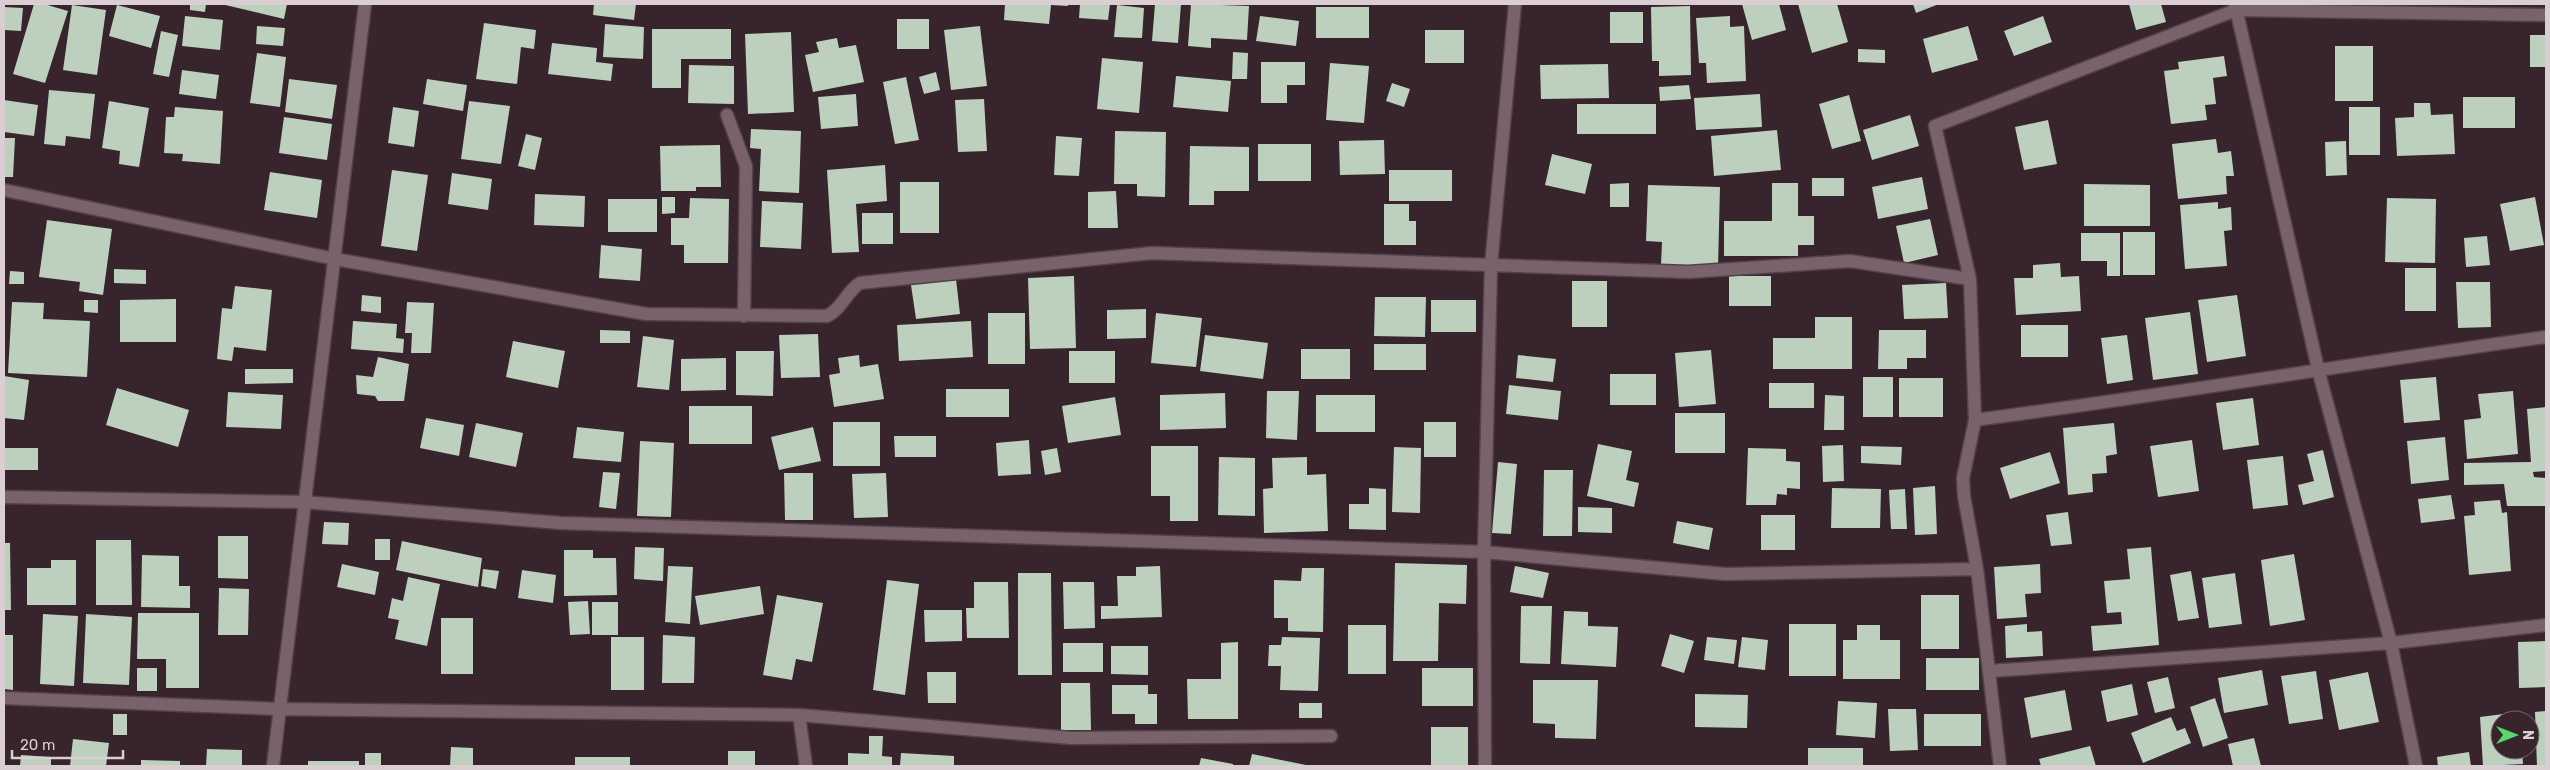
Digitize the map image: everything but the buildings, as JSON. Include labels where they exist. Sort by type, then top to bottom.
[{"type":"street","points":[[273,766],[278,709],[365,4]]},
{"type":"street","points":[[1485,766],[1484,552],[1491,266],[1515,4]]},
{"type":"street","points":[[2000,766],[1977,570],[1964,496],[1963,478],[1975,420],[1970,279],[1936,126],[2236,7],[2546,15]]},
{"type":"street","points":[[2236,7],[2318,369],[2391,643],[2416,766]]},
{"type":"street","points":[[727,116],[746,166],[744,316]]},
{"type":"street","points":[[4,190],[335,259],[646,314],[827,316],[836,312],[851,289],[860,283],[1152,254],[1688,272],[1850,261],[1970,279]]},
{"type":"street","points":[[1975,420],[2155,396],[2318,369],[2546,337]]},
{"type":"street","points":[[4,497],[304,502],[561,523],[1484,552],[1725,574],[1977,570]]},
{"type":"street","points":[[1990,671],[2391,643],[2546,625]]},
{"type":"street","points":[[4,698],[278,709],[799,716],[1070,738],[1331,736]]},
{"type":"street","points":[[799,716],[806,766]]}]
